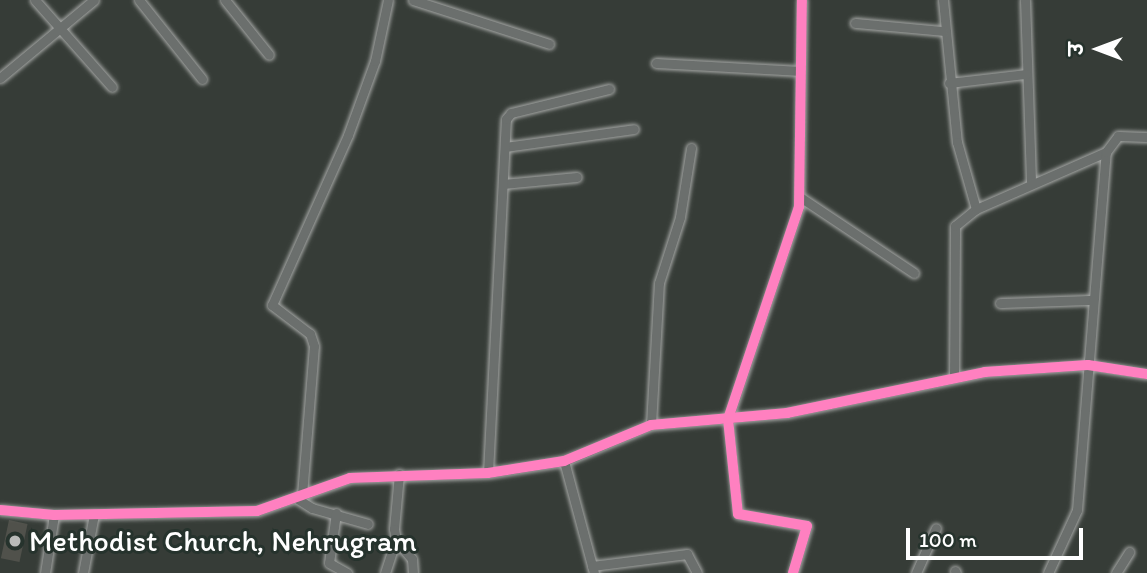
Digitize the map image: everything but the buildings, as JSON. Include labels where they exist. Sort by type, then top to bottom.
[{"type":"street","points":[[35,0],[62,26],[112,87]]},
{"type":"street","points":[[1,75],[94,0]]},
{"type":"street","points":[[139,0],[202,79]]},
{"type":"street","points":[[225,0],[269,55]]},
{"type":"street","points":[[299,497],[314,346],[310,334],[272,305],[348,135],[375,61],[388,0]]},
{"type":"street","points":[[414,0],[549,44]]},
{"type":"street","points":[[793,573],[807,526],[738,514],[728,419],[791,241],[800,197],[802,0]]},
{"type":"street","points":[[943,0],[943,31],[949,83],[975,209]]},
{"type":"street","points":[[1025,0],[1031,182]]},
{"type":"street","points":[[855,23],[943,31]]},
{"type":"street","points":[[656,63],[801,71]]},
{"type":"street","points":[[949,83],[1026,74]]},
{"type":"street","points":[[488,473],[505,147],[511,113],[610,89]]},
{"type":"street","points":[[505,147],[634,129]]},
{"type":"street","points":[[1048,573],[1077,510],[1091,300],[1106,152],[1118,136],[1147,137]]},
{"type":"street","points":[[651,425],[659,283],[680,217],[691,148]]},
{"type":"street","points":[[954,378],[957,310],[951,236],[959,220],[975,209],[1031,182],[1106,152]]},
{"type":"street","points":[[503,184],[577,177]]},
{"type":"street","points":[[800,197],[914,273]]},
{"type":"street","points":[[1000,303],[1091,300]]},
{"type":"street","points":[[0,510],[54,515],[257,511],[350,478],[399,474],[488,473],[564,461],[651,425],[787,413],[954,378],[1088,365],[1147,374]]},
{"type":"street","points":[[564,461],[593,570],[687,554],[697,573]]},
{"type":"street","points":[[385,573],[396,540],[392,512],[399,474]]},
{"type":"street","points":[[299,497],[368,524]]},
{"type":"street","points":[[336,513],[329,563],[346,573]]},
{"type":"street","points":[[83,573],[94,514]]},
{"type":"street","points":[[45,573],[54,515]]},
{"type":"street","points":[[916,573],[936,528]]},
{"type":"street","points":[[396,540],[410,555],[414,573]]},
{"type":"street","points":[[1116,573],[1129,552]]},
{"type":"cycle path","points":[[793,573],[807,526],[738,514],[728,419],[799,207],[802,0]]},
{"type":"cycle path","points":[[0,510],[54,515],[257,511],[350,478],[488,473],[564,461],[651,425],[787,413],[985,372],[1088,365],[1147,374]]},
{"type":"place","name":"Methodist Church, Nehrugram","points":[[15,541]]}]
